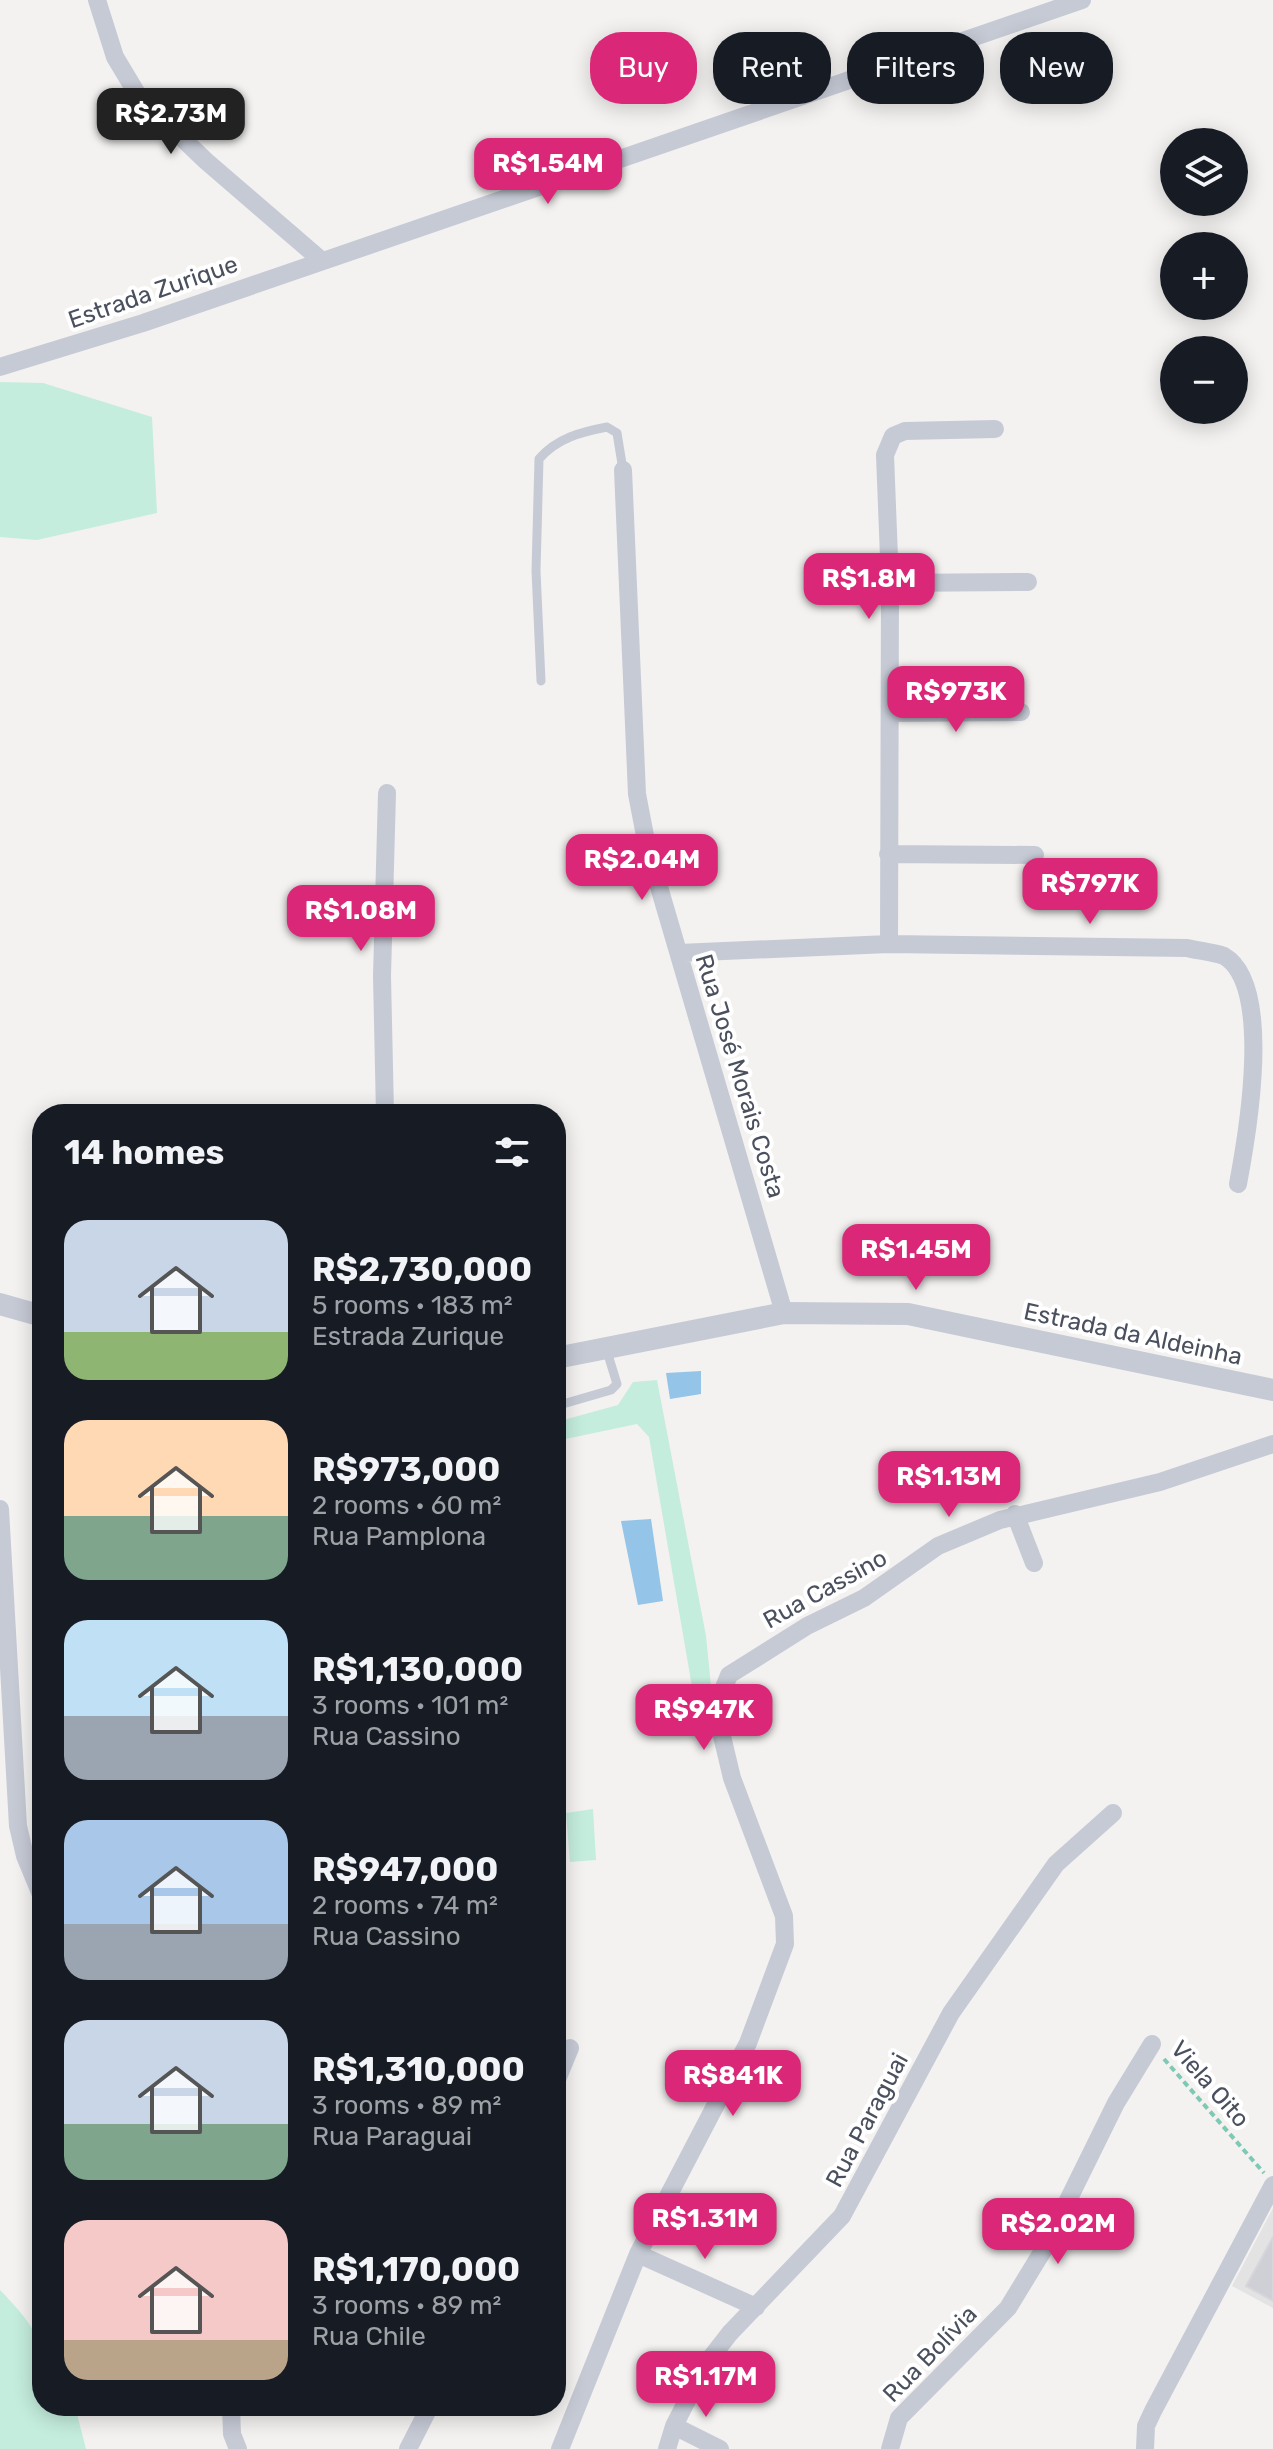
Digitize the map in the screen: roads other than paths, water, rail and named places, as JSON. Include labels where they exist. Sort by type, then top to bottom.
[{"type":"street","points":[[97,0],[115,57],[139,97],[206,161],[321,260]]},
{"type":"street","name":"Estrada Zurique","points":[[0,367],[143,323],[1082,0]]},
{"type":"street","points":[[889,944],[891,713],[887,444],[893,436],[905,431],[995,429]]},
{"type":"street","name":"Rua José Morais Costa","points":[[623,470],[637,794],[647,846],[784,1313]]},
{"type":"street","points":[[890,583],[1028,582]]},
{"type":"street","points":[[891,713],[1021,712]]},
{"type":"street","points":[[385,1104],[382,976],[387,793]]},
{"type":"street","points":[[888,854],[1035,855]]},
{"type":"street","points":[[679,953],[889,944],[1187,948],[1225,957],[1243,972],[1255,996],[1262,1045],[1238,1184]]},
{"type":"street","points":[[0,1304],[32,1313]]},
{"type":"street","name":"Estrada da Aldeinha","points":[[566,1356],[784,1313],[908,1314],[1273,1390]]},
{"type":"street","name":"Rua Cassino","points":[[560,2449],[638,2254],[748,2043],[785,1944],[784,1916],[732,1778],[718,1717],[719,1700],[729,1675],[796,1632],[864,1598],[938,1546],[1015,1514],[1160,1482],[1273,1444]]},
{"type":"street","points":[[0,1509],[18,1826],[32,1873]]},
{"type":"street","points":[[1015,1514],[1034,1563]]},
{"type":"street","name":"Rua Paraguai","points":[[667,2449],[674,2426],[705,2365],[842,2216],[951,2013],[1056,1864],[1113,1813]]},
{"type":"street","name":"Rua Bolívia","points":[[890,2449],[899,2418],[1008,2308],[1044,2249],[1116,2103],[1152,2044]]},
{"type":"street","points":[[566,2058],[570,2048]]},
{"type":"street","points":[[1145,2449],[1146,2426],[1153,2411],[1273,2184]]},
{"type":"street","points":[[638,2254],[756,2307]]},
{"type":"street","points":[[231,2416],[232,2434],[238,2449]]},
{"type":"street","points":[[408,2449],[425,2416]]},
{"type":"street","points":[[674,2426],[720,2449]]},
{"type":"lane","points":[[541,681],[536,571],[539,459],[549,447],[568,437],[607,427],[617,433],[623,470]]},
{"type":"lane","points":[[566,1403],[611,1390],[617,1384],[606,1348]]},
{"type":"water","points":[[701,1371],[701,1394],[670,1399],[666,1373]]},
{"type":"water","points":[[651,1519],[663,1601],[638,1605],[621,1521]]}]
